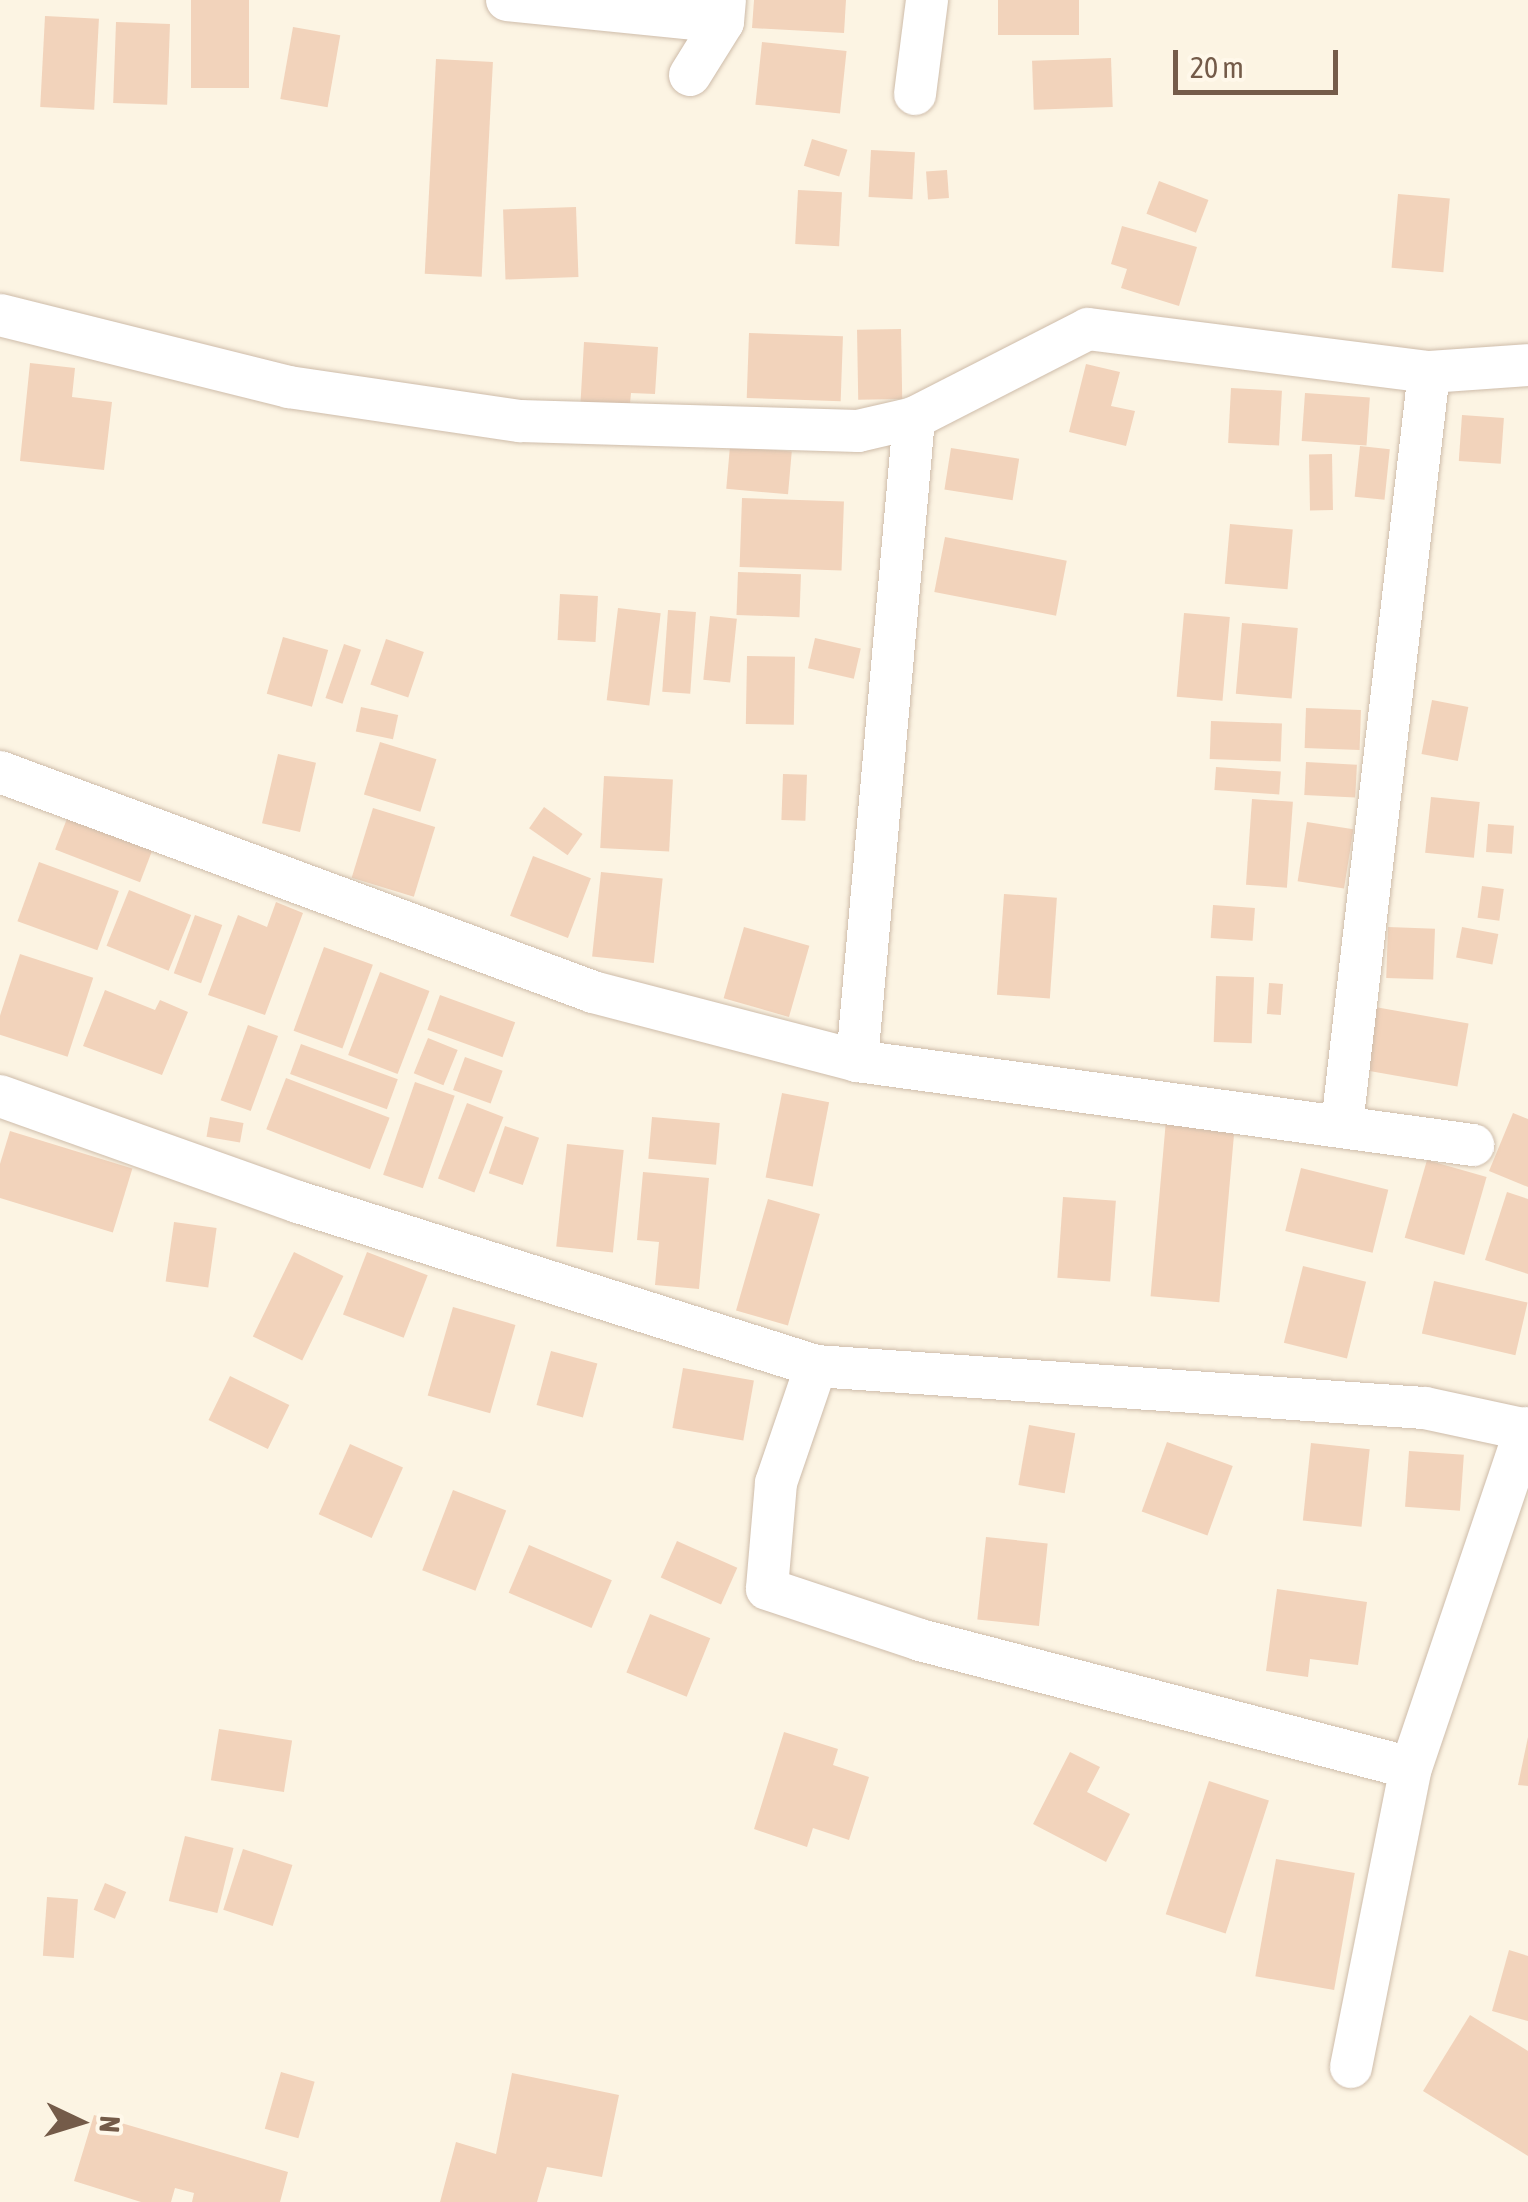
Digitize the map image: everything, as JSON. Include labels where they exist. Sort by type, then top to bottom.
[{"type":"street","points":[[506,0],[724,11],[690,76]]},
{"type":"street","points":[[915,94],[927,0]]},
{"type":"street","points":[[0,315],[289,387],[520,420],[858,431],[914,418],[1088,329],[1429,372],[1528,365]]},
{"type":"street","points":[[1342,1125],[1429,372]]},
{"type":"street","points":[[857,1061],[914,418]]},
{"type":"street","points":[[0,772],[593,992],[857,1061],[1474,1146]]},
{"type":"street","points":[[0,1096],[298,1202],[816,1366],[1425,1408],[1527,1429],[1437,1674],[1411,1768],[1351,2067]]},
{"type":"street","points":[[816,1366],[776,1483],[767,1590],[920,1640],[1411,1768]]},
{"type":"building","points":[[191,0],[249,0],[249,88],[191,88]]},
{"type":"building","points":[[754,0],[846,0],[844,33],[752,28]]},
{"type":"building","points":[[998,0],[1079,0],[1079,35],[998,35]]},
{"type":"building","points":[[45,16],[99,19],[94,110],[40,107]]},
{"type":"building","points":[[116,22],[170,24],[167,105],[113,103]]},
{"type":"building","points":[[293,27],[340,35],[328,107],[280,99]]},
{"type":"building","points":[[762,42],[847,51],[840,114],[755,105]]},
{"type":"building","points":[[1111,58],[1113,107],[1034,110],[1032,61]]},
{"type":"building","points":[[436,59],[493,62],[482,277],[425,274]]},
{"type":"building","points":[[812,139],[847,150],[839,177],[804,166]]},
{"type":"building","points":[[871,150],[915,152],[912,199],[869,197]]},
{"type":"building","points":[[947,170],[949,198],[928,199],[926,171]]},
{"type":"building","points":[[1159,181],[1208,200],[1196,233],[1146,214]]},
{"type":"building","points":[[798,190],[842,192],[839,246],[795,244]]},
{"type":"building","points":[[1398,194],[1450,199],[1443,272],[1392,268]]},
{"type":"building","points":[[576,207],[578,277],[505,280],[503,210]]},
{"type":"building","points":[[1122,226],[1197,247],[1179,306],[1121,288],[1127,269],[1111,264]]},
{"type":"building","points":[[901,329],[902,399],[858,400],[857,330]]},
{"type":"building","points":[[749,333],[843,336],[841,401],[747,398]]},
{"type":"building","points":[[584,342],[658,347],[655,394],[631,393],[629,414],[580,411]]},
{"type":"building","points":[[30,363],[75,368],[72,397],[112,402],[104,470],[20,461]]},
{"type":"building","points":[[1086,364],[1120,372],[1111,406],[1135,411],[1126,446],[1069,432]]},
{"type":"building","points":[[1231,388],[1282,391],[1279,446],[1228,443]]},
{"type":"building","points":[[1305,393],[1370,398],[1366,445],[1302,441]]},
{"type":"building","points":[[1462,415],[1504,418],[1501,464],[1459,461]]},
{"type":"building","points":[[730,446],[792,451],[788,494],[726,489]]},
{"type":"building","points":[[1360,446],[1390,449],[1385,500],[1355,497]]},
{"type":"building","points":[[951,448],[1019,459],[1013,500],[944,489]]},
{"type":"building","points":[[1309,454],[1332,454],[1333,510],[1310,510]]},
{"type":"building","points":[[742,498],[844,502],[842,571],[740,567]]},
{"type":"building","points":[[1230,524],[1293,529],[1288,589],[1225,584]]},
{"type":"building","points":[[945,537],[1067,561],[1056,616],[934,592]]},
{"type":"building","points":[[738,572],[801,574],[799,617],[736,615]]},
{"type":"building","points":[[560,594],[598,596],[596,642],[558,640]]},
{"type":"building","points":[[618,608],[661,613],[649,706],[607,700]]},
{"type":"building","points":[[668,610],[696,612],[690,694],[662,692]]},
{"type":"building","points":[[1184,613],[1230,617],[1223,701],[1177,697]]},
{"type":"building","points":[[710,616],[737,619],[730,682],[703,680]]},
{"type":"building","points":[[1242,623],[1298,628],[1292,699],[1236,694]]},
{"type":"building","points":[[283,637],[328,650],[312,707],[267,694]]},
{"type":"building","points":[[815,638],[861,649],[854,679],[808,668]]},
{"type":"building","points":[[386,639],[424,652],[408,697],[370,684]]},
{"type":"building","points":[[344,644],[361,650],[342,704],[325,698]]},
{"type":"building","points":[[747,656],[795,657],[794,725],[746,724]]},
{"type":"building","points":[[1432,700],[1468,707],[1458,761],[1422,754]]},
{"type":"building","points":[[361,707],[398,715],[393,739],[356,731]]},
{"type":"building","points":[[1306,708],[1361,710],[1360,750],[1305,748]]},
{"type":"building","points":[[1211,721],[1282,723],[1281,761],[1210,759]]},
{"type":"building","points":[[380,742],[436,759],[420,812],[364,795]]},
{"type":"building","points":[[278,754],[316,763],[300,832],[262,823]]},
{"type":"building","points":[[1306,762],[1357,765],[1355,798],[1304,795]]},
{"type":"building","points":[[1216,767],[1281,772],[1279,794],[1214,790]]},
{"type":"building","points":[[783,774],[807,775],[805,821],[781,820]]},
{"type":"building","points":[[604,776],[673,780],[669,852],[600,848]]},
{"type":"building","points":[[1431,797],[1480,802],[1474,858],[1425,853]]},
{"type":"building","points":[[1252,799],[1293,802],[1287,888],[1246,885]]},
{"type":"building","points":[[544,807],[583,834],[568,855],[529,828]]},
{"type":"building","points":[[373,808],[435,827],[414,897],[352,878]]},
{"type":"building","points":[[68,816],[153,849],[140,882],[55,850]]},
{"type":"building","points":[[1307,822],[1353,829],[1344,889],[1298,881]]},
{"type":"building","points":[[1488,824],[1514,826],[1512,854],[1486,852]]},
{"type":"building","points":[[533,856],[591,878],[568,938],[510,916]]},
{"type":"building","points":[[39,862],[119,891],[97,950],[17,921]]},
{"type":"building","points":[[601,872],[663,878],[654,963],[592,957]]},
{"type":"building","points":[[1482,886],[1504,889],[1499,921],[1478,918]]},
{"type":"building","points":[[129,890],[191,915],[169,971],[107,946]]},
{"type":"building","points":[[1004,894],[1057,898],[1050,998],[997,995]]},
{"type":"building","points":[[276,902],[303,913],[265,1015],[208,995],[238,915],[267,927]]},
{"type":"building","points":[[1213,905],[1255,908],[1253,941],[1211,938]]},
{"type":"building","points":[[195,915],[222,925],[201,983],[174,973]]},
{"type":"building","points":[[744,927],[809,946],[789,1017],[724,998]]},
{"type":"building","points":[[1388,927],[1435,929],[1433,980],[1386,978]]},
{"type":"building","points":[[1462,927],[1498,934],[1492,964],[1456,957]]},
{"type":"building","points":[[324,947],[373,965],[342,1048],[294,1031]]},
{"type":"building","points":[[20,954],[93,978],[68,1057],[0,1035],[0,1016]]},
{"type":"building","points":[[380,972],[429,991],[398,1074],[348,1055]]},
{"type":"building","points":[[1216,976],[1254,977],[1252,1043],[1214,1042]]},
{"type":"building","points":[[1269,983],[1283,984],[1281,1015],[1267,1014]]},
{"type":"building","points":[[105,990],[155,1010],[160,1000],[188,1012],[162,1075],[83,1046]]},
{"type":"building","points":[[440,995],[515,1022],[503,1057],[427,1030]]},
{"type":"building","points":[[1375,1007],[1469,1023],[1457,1087],[1364,1070]]},
{"type":"building","points":[[248,1025],[278,1036],[251,1111],[221,1100]]},
{"type":"building","points":[[428,1038],[458,1050],[443,1085],[414,1073]]},
{"type":"building","points":[[301,1044],[398,1079],[387,1109],[290,1074]]},
{"type":"building","points":[[465,1057],[503,1071],[491,1104],[453,1090]]},
{"type":"building","points":[[286,1078],[390,1118],[370,1169],[266,1129]]},
{"type":"building","points":[[415,1082],[455,1096],[423,1188],[383,1175]]},
{"type":"building","points":[[782,1093],[829,1102],[813,1187],[766,1177]]},
{"type":"building","points":[[467,1103],[503,1117],[474,1193],[438,1179]]},
{"type":"building","points":[[1513,1113],[1528,1119],[1528,1187],[1489,1171]]},
{"type":"building","points":[[210,1117],[243,1123],[240,1143],[207,1137]]},
{"type":"building","points":[[652,1117],[720,1123],[716,1165],[648,1159]]},
{"type":"building","points":[[1166,1120],[1235,1126],[1219,1302],[1151,1296]]},
{"type":"building","points":[[505,1126],[539,1138],[523,1185],[489,1173]]},
{"type":"building","points":[[10,1131],[132,1168],[113,1232],[0,1198],[0,1164]]},
{"type":"building","points":[[567,1144],[624,1150],[613,1252],[556,1246]]},
{"type":"building","points":[[1427,1160],[1487,1177],[1464,1255],[1405,1238]]},
{"type":"building","points":[[1301,1168],[1388,1190],[1373,1253],[1285,1231]]},
{"type":"building","points":[[643,1172],[709,1178],[699,1289],[655,1285],[659,1242],[637,1240]]},
{"type":"building","points":[[1507,1192],[1528,1199],[1528,1274],[1485,1260]]},
{"type":"building","points":[[1063,1197],[1116,1201],[1110,1281],[1057,1278]]},
{"type":"building","points":[[768,1199],[820,1214],[788,1325],[736,1311]]},
{"type":"building","points":[[174,1222],[217,1228],[208,1287],[166,1281]]},
{"type":"building","points":[[294,1252],[343,1276],[302,1361],[253,1336]]},
{"type":"building","points":[[367,1252],[428,1275],[404,1338],[343,1315]]},
{"type":"building","points":[[1303,1266],[1366,1282],[1347,1358],[1284,1343]]},
{"type":"building","points":[[1434,1281],[1528,1303],[1515,1355],[1422,1334]]},
{"type":"building","points":[[453,1307],[515,1325],[490,1413],[428,1395]]},
{"type":"building","points":[[551,1351],[597,1363],[583,1418],[537,1405]]},
{"type":"building","points":[[683,1368],[754,1381],[743,1441],[672,1428]]},
{"type":"building","points":[[230,1376],[289,1405],[268,1449],[209,1420]]},
{"type":"building","points":[[1029,1425],[1075,1433],[1065,1493],[1018,1485]]},
{"type":"building","points":[[1167,1442],[1233,1466],[1207,1535],[1142,1512]]},
{"type":"building","points":[[1311,1443],[1370,1449],[1362,1527],[1303,1521]]},
{"type":"building","points":[[350,1444],[403,1468],[372,1538],[319,1514]]},
{"type":"building","points":[[1409,1451],[1464,1455],[1460,1511],[1405,1507]]},
{"type":"building","points":[[453,1490],[506,1510],[475,1591],[422,1570]]},
{"type":"building","points":[[986,1537],[1048,1543],[1039,1626],[977,1620]]},
{"type":"building","points":[[677,1541],[737,1568],[721,1604],[661,1578]]},
{"type":"building","points":[[529,1545],[612,1580],[592,1628],[509,1593]]},
{"type":"building","points":[[1277,1589],[1367,1602],[1358,1665],[1310,1659],[1308,1677],[1266,1671]]},
{"type":"building","points":[[650,1614],[710,1638],[687,1697],[626,1672]]},
{"type":"building","points":[[219,1729],[292,1741],[284,1792],[211,1780]]},
{"type":"building","points":[[784,1732],[838,1749],[833,1765],[869,1777],[849,1840],[813,1828],[807,1847],[754,1829]]},
{"type":"building","points":[[1528,1737],[1528,1786],[1518,1785]]},
{"type":"building","points":[[1070,1752],[1100,1767],[1087,1792],[1130,1814],[1106,1862],[1033,1824]]},
{"type":"building","points":[[1209,1781],[1269,1800],[1226,1934],[1166,1914]]},
{"type":"building","points":[[185,1836],[234,1848],[217,1913],[169,1901]]},
{"type":"building","points":[[243,1849],[292,1865],[273,1926],[223,1910]]},
{"type":"building","points":[[1276,1859],[1355,1873],[1334,1990],[1255,1976]]},
{"type":"building","points":[[105,1883],[126,1892],[115,1919],[94,1910]]},
{"type":"building","points":[[47,1897],[78,1899],[74,1958],[43,1956]]},
{"type":"building","points":[[1509,1950],[1528,1956],[1528,2021],[1492,2011]]},
{"type":"building","points":[[1470,2015],[1528,2051],[1528,2156],[1423,2091]]},
{"type":"building","points":[[281,2072],[315,2082],[298,2138],[265,2129]]},
{"type":"building","points":[[512,2073],[619,2095],[602,2177],[547,2167],[537,2202],[440,2202],[456,2142],[496,2154]]},
{"type":"building","points":[[94,2115],[288,2172],[280,2202],[192,2202],[194,2193],[175,2188],[171,2202],[141,2202],[74,2181]]}]
